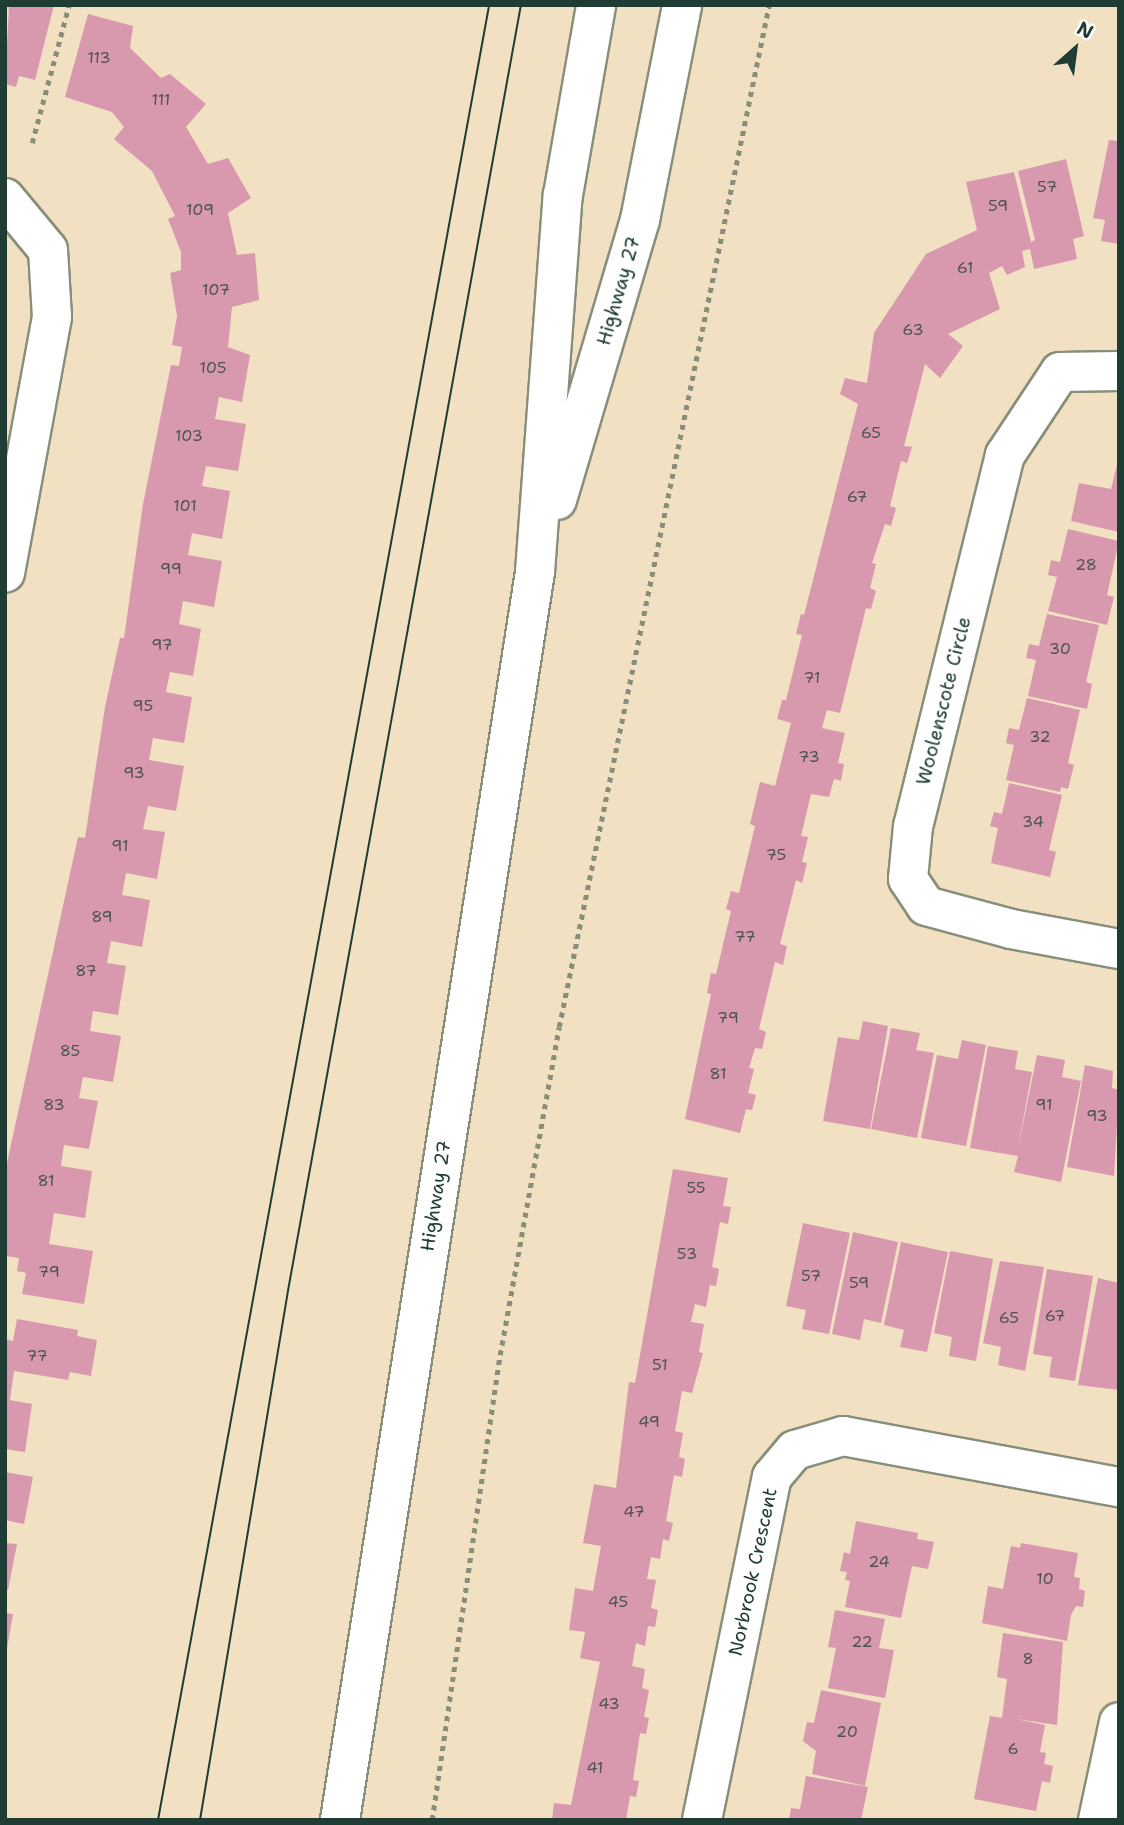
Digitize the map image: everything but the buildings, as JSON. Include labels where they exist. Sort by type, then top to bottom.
[{"type":"main road","name":"Highway 27","points":[[340,1820],[535,572],[563,195],[596,5]]},
{"type":"main road","name":"Highway 27","points":[[535,572],[640,220],[682,5]]},
{"type":"main road","points":[[5,198],[48,250],[52,317],[5,573]]},
{"type":"main road","name":"Woolenscote Circle","points":[[1119,371],[1060,372],[1005,455],[913,826],[908,879],[926,906],[1119,949]]},
{"type":"main road","name":"Norbrook Crescent","points":[[702,1820],[772,1477],[795,1450],[843,1436],[1119,1488]]},
{"type":"main road","points":[[1098,1820],[1119,1722]]},
{"type":"path","points":[[32,143],[69,5]]},
{"type":"path","points":[[432,1820],[500,1355],[559,1027],[769,5]]},
{"type":"tram line","points":[[158,1820],[489,5]]},
{"type":"tram line","points":[[200,1820],[289,1285],[521,5]]}]
